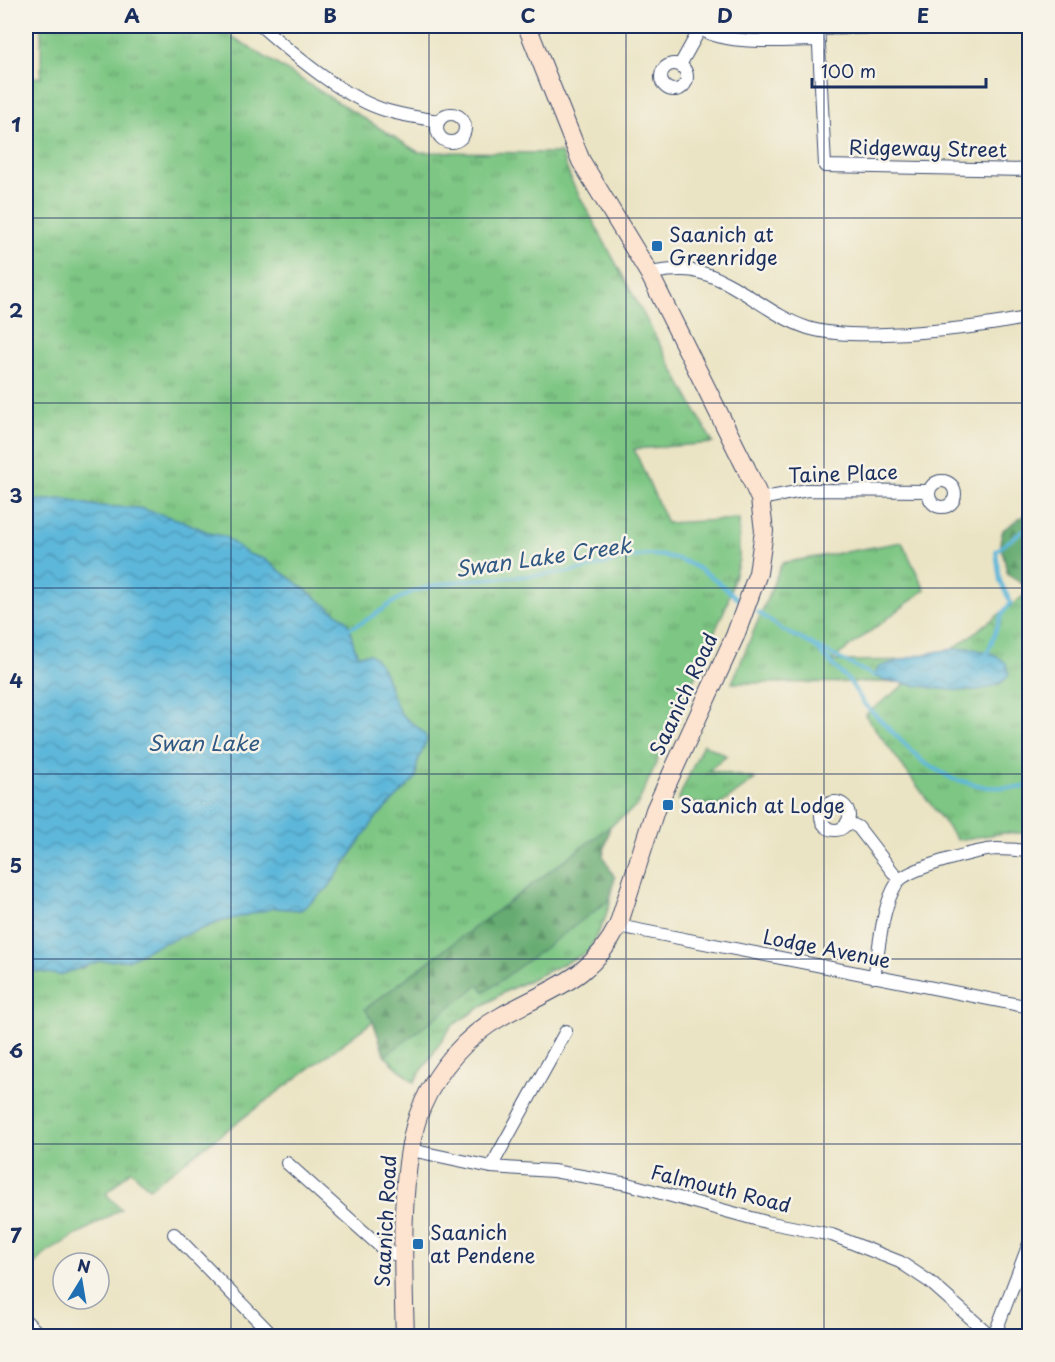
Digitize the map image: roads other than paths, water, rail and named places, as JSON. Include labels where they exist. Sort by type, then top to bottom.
[{"type":"main road","name":"Saanich Road","points":[[405,1336],[404,1254],[411,1150],[422,1106],[462,1045],[502,1016],[580,974],[601,956],[618,926],[655,810],[752,594],[763,550],[764,531],[760,499],[649,273],[581,160],[527,26]]},
{"type":"street","points":[[261,26],[305,65],[368,102],[387,111],[439,121]]},
{"type":"street","points":[[680,65],[698,27],[712,36],[731,39],[915,26]]},
{"type":"street","name":"Ridgeway Street","points":[[818,32],[825,166],[1029,170]]},
{"type":"street","points":[[649,273],[692,270],[717,278],[790,321],[809,328],[835,332],[874,334],[1002,323],[1029,317]]},
{"type":"street","name":"Taine Place","points":[[760,499],[807,490],[929,491]]},
{"type":"street","points":[[848,822],[858,827],[899,880]]},
{"type":"street","points":[[874,977],[890,897],[899,880],[923,868],[960,856],[996,849],[1029,851]]},
{"type":"street","name":"Lodge Avenue","points":[[618,926],[1029,1007]]},
{"type":"street","points":[[491,1167],[566,1031]]},
{"type":"street","name":"Falmouth Road","points":[[411,1150],[491,1167],[553,1171],[628,1184],[766,1222],[832,1235],[900,1262],[930,1282],[993,1336]]},
{"type":"street","points":[[287,1163],[383,1249],[394,1254],[404,1254]]},
{"type":"street","points":[[174,1234],[273,1336]]},
{"type":"street","points":[[993,1336],[1029,1241]]},
{"type":"street","points":[[26,1321],[41,1336]]},
{"type":"water","name":"Swan Lake","points":[[62,499],[97,506],[139,508],[183,521],[212,534],[224,536],[248,554],[264,559],[346,620],[358,655],[370,654],[376,660],[385,674],[400,712],[422,731],[427,739],[417,764],[416,778],[376,818],[328,888],[301,910],[274,908],[220,922],[153,947],[128,960],[100,961],[60,975],[26,970],[26,501]]},
{"type":"water","points":[[970,648],[995,655],[1006,663],[1009,675],[999,684],[985,689],[969,690],[932,688],[884,680],[874,676],[879,667],[901,660],[936,652]]},
{"type":"waterway","name":"Swan Lake Creek","points":[[987,653],[1000,620],[1011,603],[1000,581],[996,551],[1030,525]]},
{"type":"waterway","name":"Swan Lake Creek","points":[[350,628],[409,594],[438,585],[478,579],[560,573],[650,555],[674,558],[692,565],[738,599]]},
{"type":"waterway","name":"Swan Lake Creek","points":[[758,612],[781,629],[874,676]]},
{"type":"waterway","points":[[811,643],[850,682],[865,705],[923,762],[953,779],[986,787],[1020,788],[1030,785]]},
{"type":"place","name":"Saanich at Greenridge","points":[[657,246]]},
{"type":"place","name":"Saanich at Lodge","points":[[668,805]]},
{"type":"place","name":"Saanich at Pendene","points":[[418,1244]]}]
